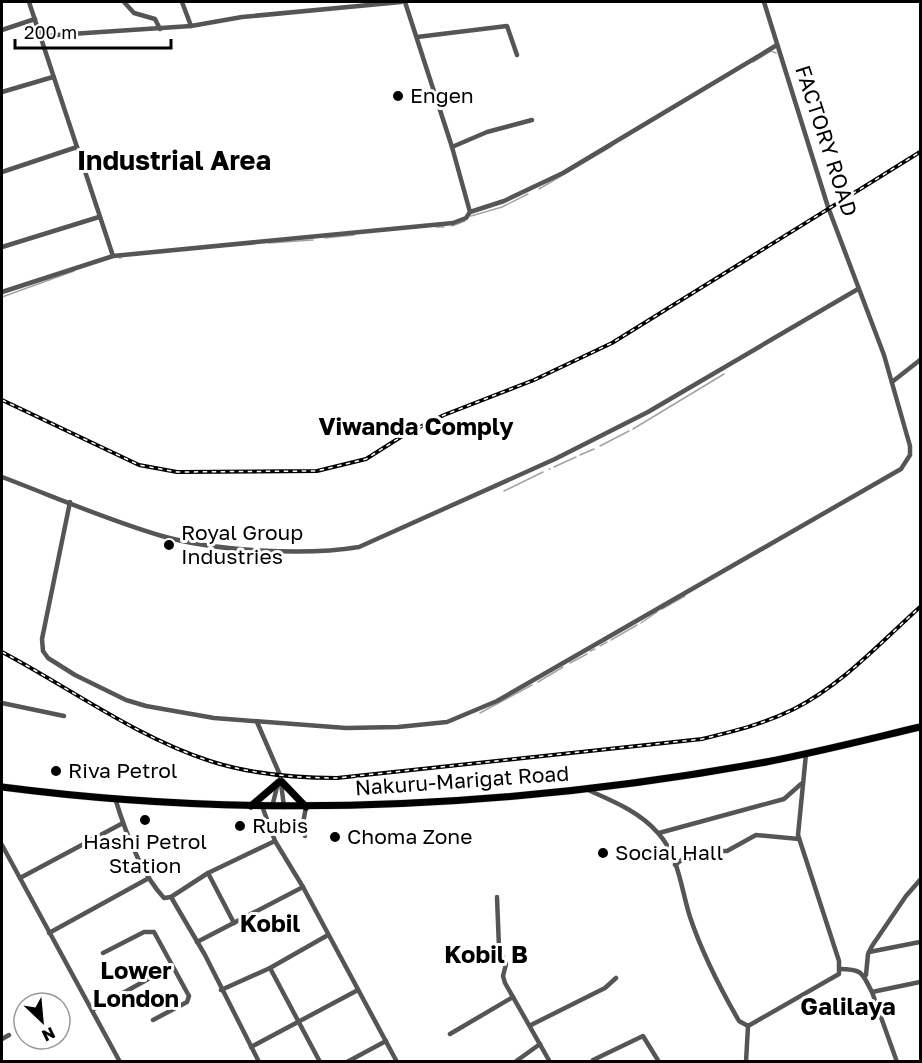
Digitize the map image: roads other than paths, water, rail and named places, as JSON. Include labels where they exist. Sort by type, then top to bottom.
[{"type":"main road","name":"Nakuru-Marigat Road","points":[[2,787],[179,804],[306,807],[425,802],[585,788],[709,772],[921,727]]},
{"type":"main road","points":[[251,806],[280,781],[306,807]]},
{"type":"street","points":[[29,2],[113,256]]},
{"type":"street","points":[[124,2],[134,13],[155,19],[160,29]]},
{"type":"street","points":[[182,2],[191,26]]},
{"type":"street","points":[[41,36],[160,29],[191,26],[242,16],[403,2],[417,37],[470,212]]},
{"type":"street","name":"FACTORY ROAD","points":[[70,502],[44,628],[42,647],[46,657],[75,675],[146,706],[256,722],[356,728],[439,723],[469,714],[535,681],[621,628],[901,469],[910,455],[910,446],[892,382],[828,207],[787,68],[777,45],[764,2]]},
{"type":"street","points":[[2,30],[35,19]]},
{"type":"street","points":[[417,37],[507,26],[517,55]]},
{"type":"street","points":[[2,292],[113,256],[453,223],[466,218],[470,212],[504,201],[563,173],[777,45]]},
{"type":"street","points":[[2,92],[53,77]]},
{"type":"street","points":[[452,147],[479,135],[532,120]]},
{"type":"street","points":[[2,172],[77,147]]},
{"type":"street","points":[[2,247],[99,218]]},
{"type":"street","points":[[2,477],[164,536],[222,547],[334,550],[358,547],[555,459],[648,412],[858,289]]},
{"type":"street","points":[[892,382],[921,360]]},
{"type":"street","points":[[2,704],[64,716]]},
{"type":"street","points":[[256,722],[280,781],[284,807]]},
{"type":"street","points":[[748,1026],[833,980],[840,969],[799,839],[798,815],[806,753]]},
{"type":"street","points":[[272,807],[280,781]]},
{"type":"street","points":[[658,833],[784,800],[793,794],[802,782]]},
{"type":"street","points":[[585,788],[633,812],[658,833],[669,846],[691,919],[715,975],[739,1021],[748,1026]]},
{"type":"street","points":[[115,798],[123,823],[149,878],[164,898],[171,897],[208,873],[275,841]]},
{"type":"street","points":[[262,806],[275,841],[303,887],[397,1062]]},
{"type":"street","points":[[305,836],[303,823],[306,807]]},
{"type":"street","points":[[20,878],[123,823]]},
{"type":"street","points":[[675,865],[687,857],[696,859],[710,851],[727,851],[756,835],[799,839]]},
{"type":"street","points":[[2,845],[120,1062]]},
{"type":"street","points":[[208,873],[234,923]]},
{"type":"street","points":[[49,933],[149,878]]},
{"type":"street","points":[[897,1062],[866,975],[869,952],[906,896],[921,880]]},
{"type":"street","points":[[197,942],[303,887]]},
{"type":"street","points":[[171,897],[259,1062]]},
{"type":"street","points":[[497,897],[499,948],[506,964],[503,976],[505,983],[531,1025],[550,1062]]},
{"type":"street","points":[[103,953],[148,931],[154,932],[189,999],[153,1020]]},
{"type":"street","points":[[221,990],[270,968],[328,935]]},
{"type":"street","points":[[869,952],[921,942]]},
{"type":"street","points":[[92,1010],[172,966]]},
{"type":"street","points":[[270,968],[320,1062]]},
{"type":"street","points":[[840,969],[856,970],[866,975]]},
{"type":"street","points":[[531,1025],[605,988],[616,978]]},
{"type":"street","points":[[872,992],[921,982]]},
{"type":"street","points":[[251,1047],[358,990]]},
{"type":"street","points":[[450,1034],[513,997]]},
{"type":"street","points":[[746,1062],[748,1026]]},
{"type":"street","points":[[2,1039],[9,1035]]},
{"type":"street","points":[[592,1061],[643,1036],[659,1062]]},
{"type":"street","points":[[347,1062],[386,1041]]},
{"type":"street","points":[[515,1062],[540,1044]]},
{"type":"waterway","points":[[753,62],[771,51],[776,53]]},
{"type":"waterway","points":[[539,189],[612,146]]},
{"type":"waterway","points":[[471,216],[502,207],[528,194]]},
{"type":"waterway","points":[[452,226],[465,221]]},
{"type":"waterway","points":[[436,227],[444,227]]},
{"type":"waterway","points":[[325,238],[354,235]]},
{"type":"waterway","points":[[269,243],[313,240]]},
{"type":"waterway","points":[[2,297],[74,271]]},
{"type":"waterway","points":[[633,429],[724,374]]},
{"type":"waterway","points":[[600,446],[629,431]]},
{"type":"waterway","points":[[580,455],[594,449]]},
{"type":"waterway","points":[[554,467],[576,457]]},
{"type":"waterway","points":[[504,491],[543,472]]},
{"type":"waterway","points":[[662,609],[685,596]]},
{"type":"waterway","points":[[641,623],[657,612]]},
{"type":"waterway","points":[[611,640],[637,625]]},
{"type":"waterway","points":[[600,646],[607,642]]},
{"type":"waterway","points":[[590,651],[595,649]]},
{"type":"waterway","points":[[570,663],[587,654]]},
{"type":"waterway","points":[[538,682],[563,667]]},
{"type":"waterway","points":[[480,713],[532,685]]},
{"type":"railway","points":[[2,400],[139,465],[177,472],[317,471],[366,459],[404,435],[444,415],[534,380],[612,343],[920,152]]},
{"type":"railway","points":[[2,652],[104,711],[183,751],[210,761],[257,772],[337,778],[702,739],[749,727],[794,709],[828,688],[920,607]]},
{"type":"place","name":"Engen","points":[[398,96]]},
{"type":"place","name":"Royal Group Industries","points":[[169,545]]},
{"type":"place","name":"Riva Petrol","points":[[56,771]]},
{"type":"place","name":"Hashi Petrol Station","points":[[145,820]]},
{"type":"place","name":"Rubis","points":[[240,826]]},
{"type":"place","name":"Choma Zone","points":[[335,837]]},
{"type":"place","name":"Social Hall","points":[[603,853]]},
{"type":"district","name":"Industrial Area","points":[[174,161]]},
{"type":"district","name":"Viwanda Comply","points":[[416,427]]},
{"type":"district","name":"Kobil","points":[[270,924]]},
{"type":"district","name":"Kobil B","points":[[486,955]]},
{"type":"district","name":"Lower London","points":[[136,985]]},
{"type":"district","name":"Galilaya","points":[[848,1007]]}]
